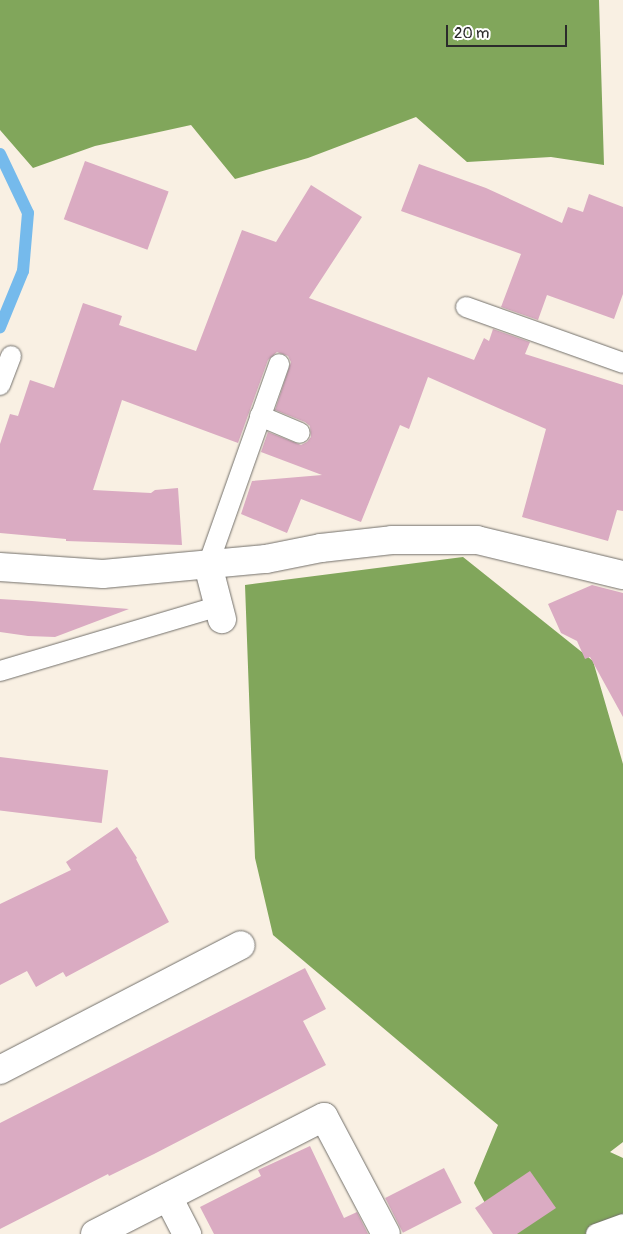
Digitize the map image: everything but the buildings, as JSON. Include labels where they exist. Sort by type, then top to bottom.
[{"type":"street","points":[[0,567],[103,574],[266,560],[322,548],[392,540],[477,540],[623,575]]},
{"type":"street","points":[[208,565],[220,613]]},
{"type":"street","points":[[0,1070],[242,945]]},
{"type":"street","points":[[95,1234],[324,1116],[386,1234]]},
{"type":"street","points":[[168,1197],[187,1234]]},
{"type":"lane","points":[[466,307],[623,363]]},
{"type":"lane","points":[[0,385],[11,356]]},
{"type":"lane","points":[[208,565],[279,364]]},
{"type":"lane","points":[[260,416],[300,433]]},
{"type":"lane","points":[[0,671],[220,613]]},
{"type":"lane","points":[[596,1234],[623,1224]]},
{"type":"green space","points":[[0,0],[599,0],[604,165],[551,157],[467,162],[416,117],[308,158],[235,179],[191,125],[95,146],[33,168],[0,130]]},
{"type":"green space","points":[[463,557],[593,661],[623,764],[623,1142],[610,1152],[623,1158],[623,1234],[502,1234],[474,1183],[498,1125],[273,935],[255,858],[245,585]]},
{"type":"waterway","points":[[0,154],[28,213],[23,271],[0,327]]}]
